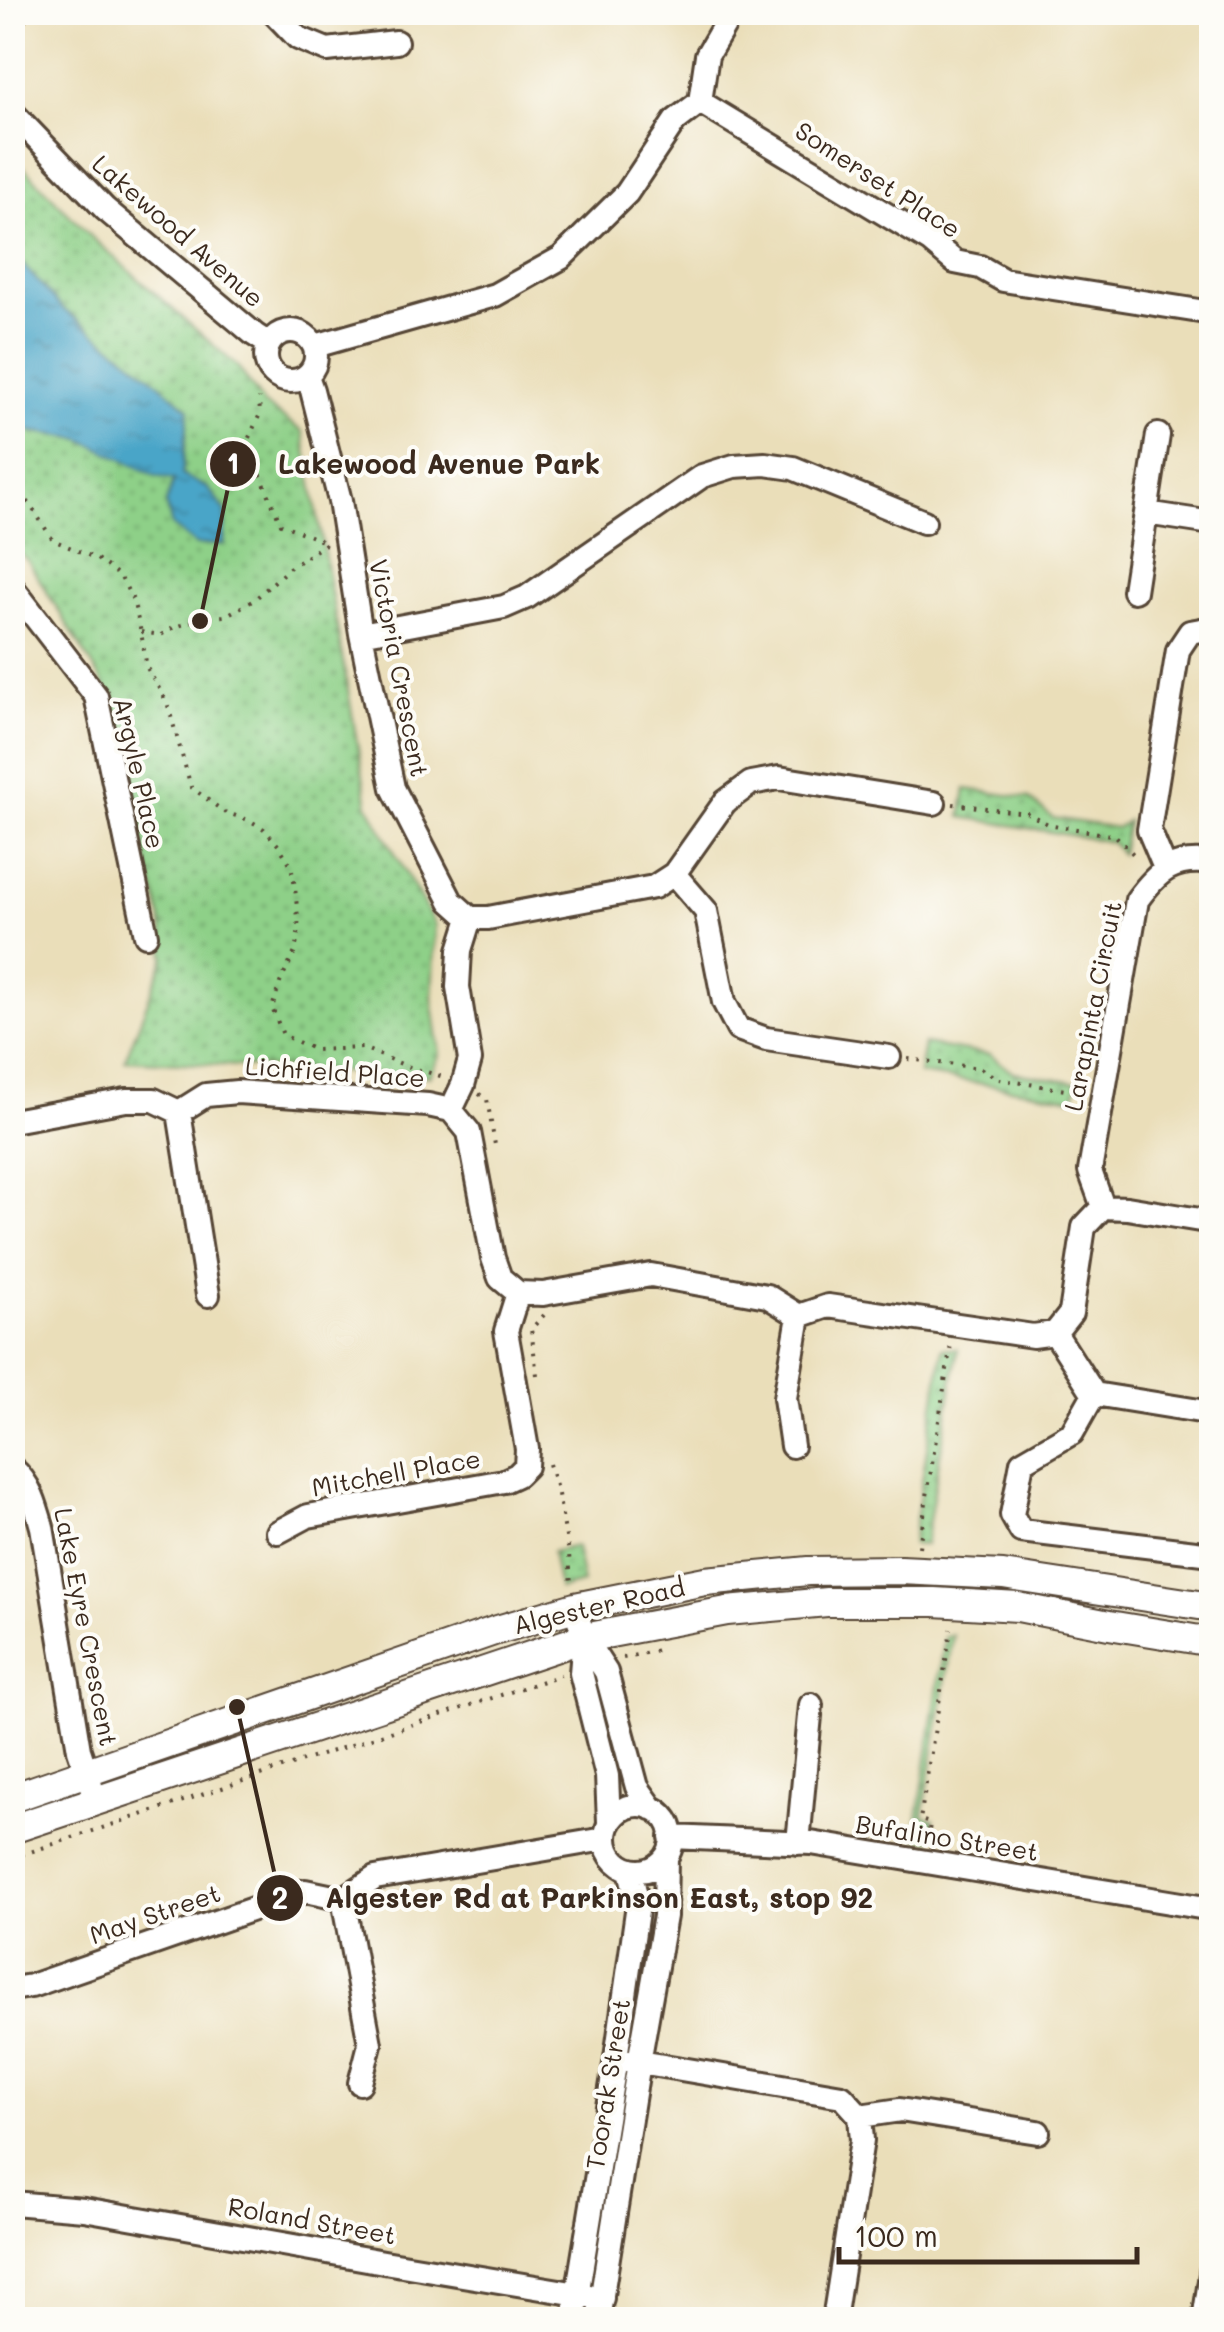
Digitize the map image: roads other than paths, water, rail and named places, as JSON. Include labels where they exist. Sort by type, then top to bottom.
[{"type":"main road","name":"Algester Road","points":[[12,1798],[403,1662],[575,1607],[704,1581],[808,1572],[901,1570],[1003,1575],[1212,1607]]},
{"type":"main road","name":"Algester Road","points":[[12,1829],[584,1638],[727,1611],[827,1602],[1018,1607],[1212,1642]]},
{"type":"street","points":[[273,12],[298,38],[328,50],[396,42]]},
{"type":"street","points":[[315,346],[496,295],[561,258],[627,193],[675,121],[700,102],[707,55],[732,12]]},
{"type":"street","name":"Somerset Place","points":[[700,102],[930,241],[955,262],[980,267],[1003,280],[1212,313]]},
{"type":"street","name":"Lakewood Avenue","points":[[12,112],[106,209],[269,344]]},
{"type":"street","points":[[297,331],[315,346],[316,363],[306,376],[290,382],[274,375],[266,361],[269,344],[280,333],[297,331]]},
{"type":"street","name":"Victoria Crescent","points":[[306,376],[340,501],[361,634],[393,788],[451,901],[470,918]]},
{"type":"street","points":[[1134,590],[1158,435]]},
{"type":"street","points":[[361,634],[504,607],[526,598],[702,476],[734,466],[765,464],[793,468],[924,522]]},
{"type":"street","points":[[1146,512],[1212,523]]},
{"type":"street","name":"Argyle Place","points":[[12,587],[96,696],[146,936]]},
{"type":"street","points":[[1212,628],[1190,632],[1178,650],[1149,830],[1163,863],[1212,863]]},
{"type":"street","points":[[451,1110],[470,1060],[458,988],[460,950],[470,918],[654,887],[674,874],[725,802],[751,783],[779,778],[934,803]]},
{"type":"street","name":"Larapinta Circuit","points":[[1102,1207],[1090,1171],[1137,900],[1163,863]]},
{"type":"street","points":[[674,874],[706,911],[724,1002],[738,1029],[766,1039],[889,1057]]},
{"type":"street","name":"Lichfield Place","points":[[179,1112],[206,1095],[236,1092],[451,1110],[469,1132],[500,1278],[518,1293]]},
{"type":"street","points":[[12,1121],[126,1100],[154,1100],[179,1112],[208,1294]]},
{"type":"street","points":[[798,1316],[828,1306],[1032,1336],[1055,1333],[1071,1313],[1084,1227],[1102,1207],[1212,1222]]},
{"type":"street","points":[[518,1293],[543,1294],[651,1275],[767,1296],[798,1316]]},
{"type":"street","name":"Mitchell Place","points":[[278,1532],[308,1516],[504,1481],[518,1475],[526,1466],[528,1449],[506,1331],[518,1293]]},
{"type":"street","points":[[792,1446],[785,1398],[798,1316]]},
{"type":"street","points":[[1055,1333],[1094,1394],[1212,1413]]},
{"type":"street","points":[[1094,1394],[1072,1433],[1022,1462],[1012,1515],[1020,1531],[1212,1554]]},
{"type":"street","name":"Lake Eyre Crescent","points":[[12,1468],[34,1500],[42,1527],[79,1750],[96,1802]]},
{"type":"street","points":[[575,1607],[591,1666],[607,1776],[607,1830],[612,1858],[630,1870],[650,1870],[669,1847],[666,1820],[637,1786],[606,1672],[591,1666]]},
{"type":"street","points":[[798,1843],[812,1705]]},
{"type":"street","points":[[360,2083],[370,2044],[342,1899],[375,1878],[607,1830],[624,1809],[652,1808]]},
{"type":"street","name":"Bufalino Street","points":[[669,1847],[811,1843],[1212,1909]]},
{"type":"street","name":"Toorak Street","points":[[573,2320],[627,2060],[665,1916],[669,1847]]},
{"type":"street","name":"Toorak Street","points":[[600,2308],[627,2060],[638,1904],[630,1870]]},
{"type":"street","name":"May Street","points":[[12,1989],[31,1986],[306,1892],[342,1899]]},
{"type":"street","points":[[627,2060],[842,2096],[860,2116],[862,2140],[834,2320]]},
{"type":"street","points":[[860,2116],[900,2110],[1038,2132]]},
{"type":"street","name":"Roland Street","points":[[12,2204],[84,2209],[577,2294],[600,2308]]},
{"type":"street","points":[[1204,2320],[1212,2267]]},
{"type":"water","points":[[13,254],[63,309],[189,409],[182,475],[208,488],[226,512],[224,544],[196,545],[172,526],[166,503],[174,480],[156,476],[81,439],[13,426]]},
{"type":"place","name":"Lakewood Avenue Park","points":[[200,621]]},
{"type":"place","name":"Algester Rd at Parkinson East, stop 92","points":[[237,1707]]}]
